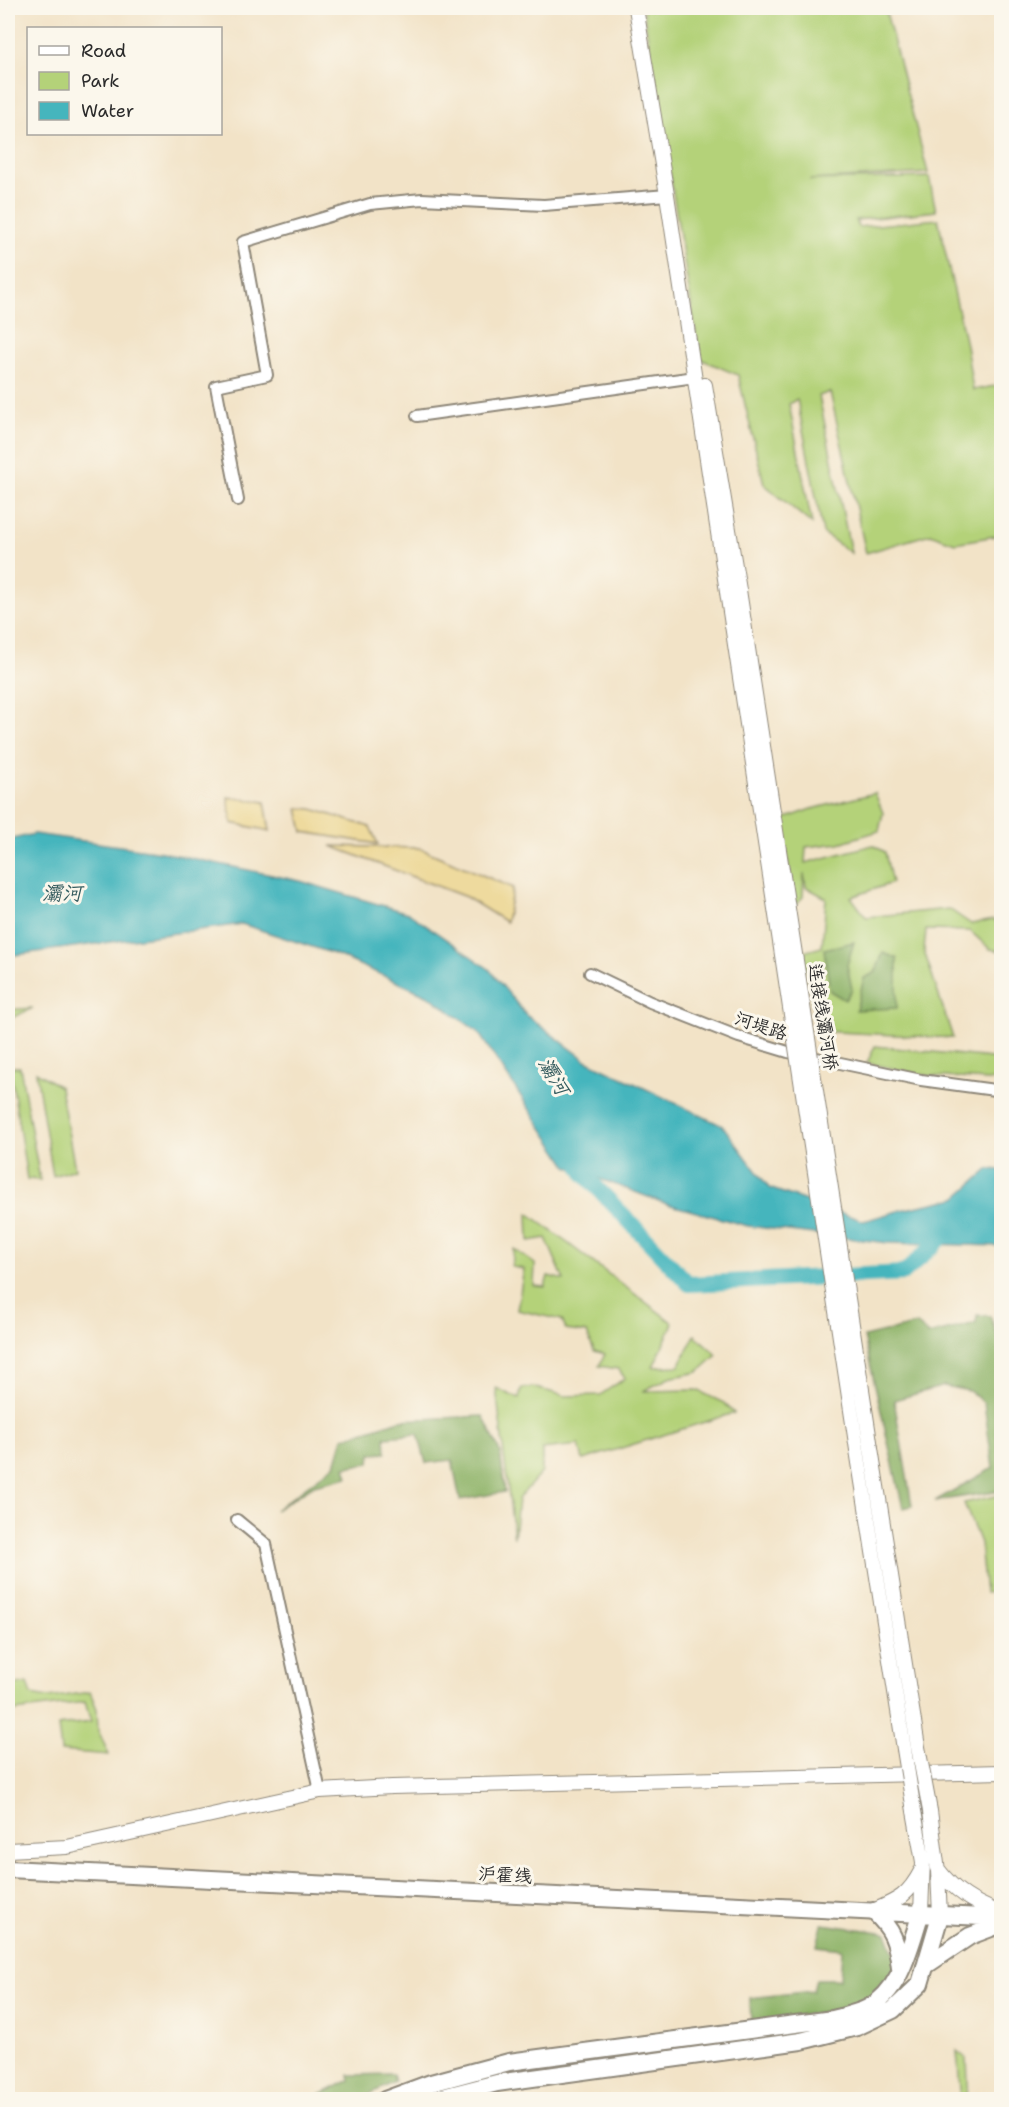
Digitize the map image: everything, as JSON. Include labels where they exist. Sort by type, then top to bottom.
[{"type":"highway","name":"沪霍线","points":[[8,1869],[921,1913],[940,1916],[1002,1916]]},
{"type":"highway","points":[[873,1911],[891,1931],[896,1941],[901,1971]]},
{"type":"highway","points":[[385,2100],[431,2083],[509,2062],[833,2019],[867,2008],[888,1993],[901,1971],[921,1913]]},
{"type":"highway","points":[[431,2100],[439,2096],[497,2083],[801,2041],[857,2028],[893,2010],[920,1984],[940,1916]]},
{"type":"highway","points":[[925,1966],[970,1936],[1002,1924]]},
{"type":"main road","points":[[636,8],[668,195],[695,377],[733,591]]},
{"type":"main road","points":[[644,8],[733,591]]},
{"type":"main road","name":"连接线灞河桥","points":[[733,591],[930,1811],[940,1916]]},
{"type":"main road","name":"连接线灞河桥","points":[[733,591],[857,1450],[923,1867],[921,1913]]},
{"type":"main road","points":[[8,1850],[67,1847],[320,1791],[392,1787],[1002,1772]]},
{"type":"main road","points":[[873,1911],[891,1903],[912,1888],[923,1867]]},
{"type":"main road","points":[[937,1868],[963,1896],[1002,1916]]},
{"type":"street","points":[[238,500],[216,386],[267,375],[243,242],[370,204],[422,199],[544,205],[668,195]]},
{"type":"street","points":[[417,416],[695,377]]},
{"type":"street","name":"河堤路","points":[[590,973],[683,1015],[788,1052],[921,1080],[1002,1091]]},
{"type":"street","points":[[237,1520],[266,1544],[320,1791]]},
{"type":"green space","points":[[643,8],[885,8],[928,173],[809,180],[929,177],[936,211],[856,220],[858,227],[938,219],[966,345],[973,390],[1001,385],[1001,535],[955,543],[930,534],[866,553],[830,392],[819,396],[851,553],[823,533],[797,399],[789,404],[812,524],[764,484],[738,375],[700,359]]},
{"type":"green space","points":[[875,793],[883,813],[879,831],[839,843],[806,847],[805,863],[873,845],[885,852],[892,883],[851,897],[866,917],[949,909],[971,924],[993,920],[1001,923],[1001,951],[990,949],[970,931],[926,930],[924,951],[953,1038],[817,1031],[803,952],[822,947],[826,898],[806,887],[804,874],[803,897],[795,905],[781,820],[812,809]]},
{"type":"green space","points":[[854,942],[847,965],[852,989],[845,1000],[830,991],[824,949]]},
{"type":"green space","points":[[883,953],[897,958],[897,1008],[856,1010],[864,978],[875,973]]},
{"type":"green space","points":[[33,1008],[11,1018],[8,1023],[8,1010]]},
{"type":"green space","points":[[875,1046],[1001,1059],[1001,1081],[929,1076],[867,1063]]},
{"type":"green space","points":[[10,1067],[20,1067],[40,1180],[27,1179]]},
{"type":"green space","points":[[36,1072],[60,1087],[75,1169],[53,1176]]},
{"type":"green space","points":[[528,1213],[673,1323],[653,1367],[679,1366],[695,1335],[717,1355],[698,1372],[669,1378],[643,1391],[697,1390],[724,1403],[734,1413],[583,1460],[579,1445],[542,1449],[542,1472],[518,1499],[514,1538],[496,1388],[519,1399],[521,1389],[533,1387],[565,1396],[600,1395],[625,1378],[618,1369],[599,1366],[605,1354],[594,1351],[587,1333],[566,1330],[562,1320],[517,1310],[524,1269],[512,1267],[514,1249],[535,1264],[534,1286],[545,1287],[548,1276],[564,1280],[546,1238],[529,1241]]},
{"type":"green space","points":[[977,1315],[990,1316],[1001,1346],[1001,1491],[935,1501],[993,1468],[984,1403],[969,1391],[944,1386],[894,1400],[912,1506],[903,1508],[864,1337],[917,1324],[928,1335],[976,1323]]},
{"type":"green space","points":[[483,1416],[500,1452],[505,1492],[460,1500],[452,1460],[426,1463],[418,1434],[385,1437],[386,1453],[371,1454],[370,1463],[345,1467],[348,1477],[314,1485],[275,1510],[335,1465],[343,1438],[400,1420]]},
{"type":"green space","points":[[1001,1495],[1001,1591],[985,1593],[980,1543],[964,1503]]},
{"type":"green space","points":[[27,1683],[31,1695],[48,1698],[90,1692],[97,1709],[98,1730],[109,1755],[61,1751],[58,1726],[91,1722],[85,1702],[8,1712],[8,1687]]},
{"type":"green space","points":[[822,1924],[887,1933],[897,1959],[892,1980],[857,2007],[751,2023],[750,1998],[813,1991],[816,1979],[840,1979],[842,1949],[817,1946]]},
{"type":"green space","points":[[957,2051],[967,2059],[968,2082],[965,2099],[958,2099],[960,2090]]},
{"type":"green space","points":[[393,2074],[395,2082],[359,2099],[312,2099],[350,2080],[349,2075]]},
{"type":"sand","points":[[228,797],[265,802],[270,831],[232,823]]},
{"type":"sand","points":[[298,808],[312,809],[370,827],[378,844],[303,832]]},
{"type":"sand","points":[[331,846],[419,848],[513,888],[506,922],[466,897]]},
{"type":"water","name":"灞河","points":[[34,834],[162,852],[300,881],[408,913],[489,969],[526,1015],[586,1060],[723,1126],[769,1188],[864,1221],[956,1198],[989,1169],[1001,1170],[1001,1246],[888,1243],[748,1226],[667,1204],[568,1167],[478,1032],[429,996],[337,955],[242,924],[8,956],[8,840]]},
{"type":"waterway","name":"灞河","points":[[574,1154],[585,1175],[689,1284],[904,1273],[951,1229]]}]
